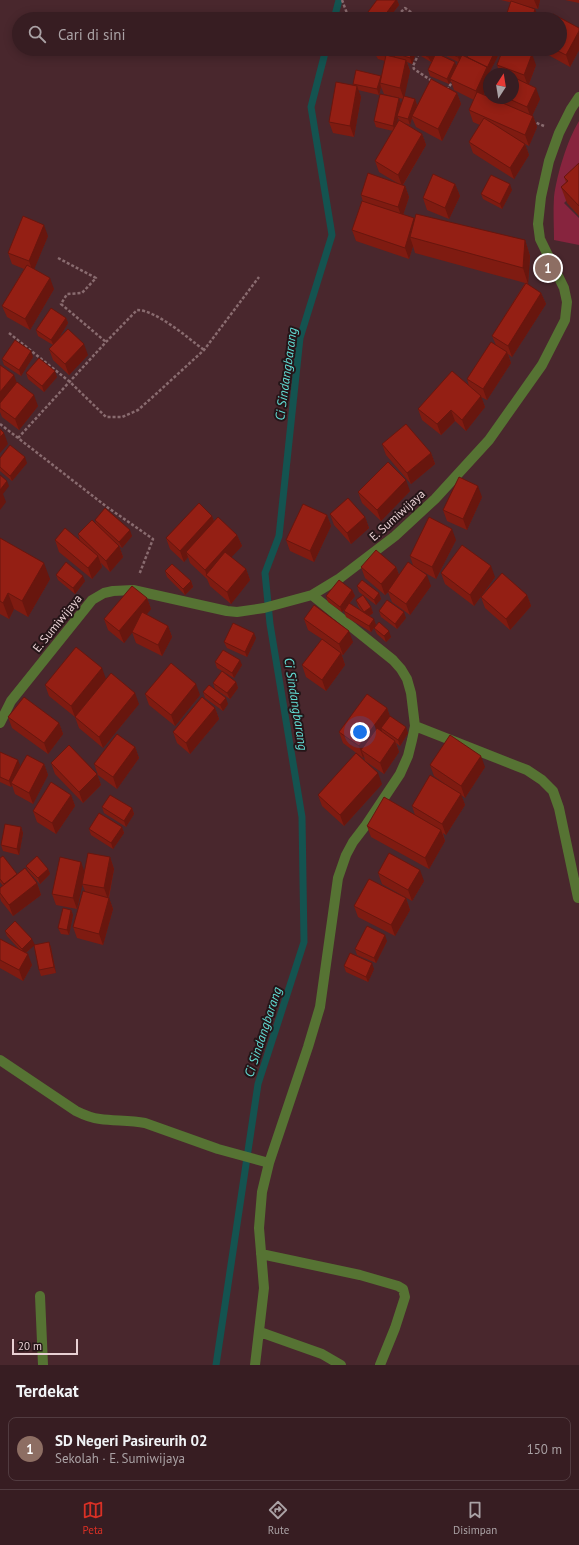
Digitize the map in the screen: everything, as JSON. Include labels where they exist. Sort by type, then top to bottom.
[{"type":"street","name":"E. Sumiwijaya","points":[[0,723],[11,701],[92,600],[104,593],[134,590],[237,612],[264,608],[312,595],[340,578],[395,536],[435,499],[489,440],[542,365],[565,320],[567,302],[564,288],[540,239],[538,224],[541,198],[549,161],[559,133],[579,97]]},
{"type":"street","points":[[255,1365],[264,1288],[259,1228],[262,1192],[269,1163],[320,1007],[338,878],[352,842],[366,825],[400,774],[408,756],[415,726],[411,693],[407,679],[401,669],[393,660],[312,595]]},
{"type":"street","points":[[415,726],[527,770],[546,783],[553,791],[559,808],[578,898]]},
{"type":"street","points":[[0,1060],[76,1111],[100,1119],[123,1119],[145,1123],[218,1148],[269,1163]]},
{"type":"street","points":[[261,1254],[360,1275],[398,1286],[403,1289],[405,1297],[395,1328],[380,1365]]},
{"type":"street","points":[[40,1296],[43,1365]]},
{"type":"street","points":[[260,1332],[322,1354],[341,1365]]},
{"type":"path","points":[[342,0],[346,12]]},
{"type":"path","points":[[401,12],[405,8],[411,12]]},
{"type":"path","points":[[418,56],[413,66],[414,69],[436,84]]},
{"type":"path","points":[[442,88],[449,88],[454,77]]},
{"type":"path","points":[[530,120],[559,133]]},
{"type":"path","points":[[58,258],[96,278],[82,293],[67,294],[61,304],[106,342]]},
{"type":"path","points":[[9,333],[70,382],[106,416],[122,417],[138,410],[204,350],[259,277]]},
{"type":"path","points":[[18,438],[137,310],[144,310],[154,314],[204,350]]},
{"type":"path","points":[[0,424],[107,507],[153,539],[134,590]]},
{"type":"shaded area","points":[[579,121],[579,184],[564,203],[579,218],[579,245],[554,240],[554,197],[560,168],[570,138]]},
{"type":"building","points":[[377,0],[396,0],[387,12],[368,12]]},
{"type":"building","points":[[511,1],[535,9],[534,12],[507,12]]},
{"type":"building","points":[[567,22],[579,28],[579,31],[567,53]]},
{"type":"building","points":[[386,56],[406,60],[400,88],[380,83]]},
{"type":"building","points":[[435,56],[442,56],[455,62],[447,79],[428,70]]},
{"type":"building","points":[[462,56],[487,67],[483,68],[483,76],[476,91],[450,79]]},
{"type":"building","points":[[468,56],[493,56],[487,67],[467,57]]},
{"type":"building","points":[[500,56],[531,56],[524,75],[519,73],[519,68],[505,68],[497,65]]},
{"type":"building","points":[[356,70],[381,76],[377,89],[353,84]]},
{"type":"building","points":[[431,79],[457,93],[438,129],[412,116]]},
{"type":"building","points":[[519,80],[536,88],[527,107],[519,103]]},
{"type":"building","points":[[336,82],[357,86],[350,126],[329,122]]},
{"type":"building","points":[[477,92],[483,94],[483,104],[505,104],[533,116],[525,135],[469,110]]},
{"type":"building","points":[[380,94],[399,98],[393,126],[374,121]]},
{"type":"building","points":[[404,96],[415,99],[408,119],[397,116]]},
{"type":"building","points":[[484,118],[525,144],[510,168],[469,142]]},
{"type":"building","points":[[399,120],[422,134],[398,175],[375,161]]},
{"type":"building","points":[[579,163],[579,206],[561,187],[568,181],[564,177]]},
{"type":"building","points":[[368,173],[405,186],[398,207],[361,195]]},
{"type":"building","points":[[433,174],[455,184],[445,208],[423,198]]},
{"type":"building","points":[[491,175],[510,184],[500,204],[481,194]]},
{"type":"building","points":[[362,201],[414,218],[405,248],[352,230]]},
{"type":"building","points":[[416,214],[525,240],[523,268],[410,237]]},
{"type":"building","points":[[23,216],[44,225],[29,261],[8,253]]},
{"type":"building","points":[[27,265],[50,278],[25,319],[2,306]]},
{"type":"building","points":[[526,283],[541,293],[508,346],[492,336]]},
{"type":"building","points":[[51,308],[66,318],[51,340],[36,330]]},
{"type":"building","points":[[68,329],[84,344],[65,364],[49,349]]},
{"type":"building","points":[[15,340],[31,351],[19,370],[2,359]]},
{"type":"building","points":[[491,342],[507,352],[483,389],[467,379]]},
{"type":"building","points":[[39,358],[55,371],[42,386],[26,373]]},
{"type":"building","points":[[0,365],[14,375],[0,392]]},
{"type":"building","points":[[452,371],[481,396],[462,420],[451,410],[437,424],[418,409]]},
{"type":"building","points":[[17,382],[34,395],[15,419],[0,408],[0,403]]},
{"type":"building","points":[[406,424],[431,453],[407,473],[382,444]]},
{"type":"building","points":[[0,429],[4,433],[0,437]]},
{"type":"building","points":[[10,445],[25,457],[10,476],[0,467],[0,458]]},
{"type":"building","points":[[388,462],[406,480],[377,510],[358,492]]},
{"type":"building","points":[[0,475],[7,481],[0,490]]},
{"type":"building","points":[[459,477],[478,486],[463,519],[443,510]]},
{"type":"building","points":[[348,498],[365,517],[347,533],[330,514]]},
{"type":"building","points":[[199,503],[212,516],[180,551],[166,538]]},
{"type":"building","points":[[303,504],[327,515],[310,551],[286,540]]},
{"type":"building","points":[[105,508],[130,530],[119,542],[95,520]]},
{"type":"building","points":[[218,517],[237,535],[205,570],[186,552]]},
{"type":"building","points":[[429,517],[452,529],[432,567],[410,556]]},
{"type":"building","points":[[92,520],[119,546],[106,561],[78,534]]},
{"type":"building","points":[[65,528],[98,556],[88,568],[55,540]]},
{"type":"building","points":[[0,538],[44,563],[22,601],[8,593],[3,603],[0,601]]},
{"type":"building","points":[[462,545],[491,566],[470,595],[441,573]]},
{"type":"building","points":[[376,550],[396,567],[381,584],[361,567]]},
{"type":"building","points":[[225,552],[246,569],[227,592],[206,575]]},
{"type":"building","points":[[66,562],[83,576],[73,588],[56,575]]},
{"type":"building","points":[[408,562],[427,575],[406,604],[388,591]]},
{"type":"building","points":[[172,564],[191,581],[183,589],[165,571]]},
{"type":"building","points":[[502,573],[527,595],[506,619],[481,597]]},
{"type":"building","points":[[339,580],[352,590],[340,607],[326,596]]},
{"type":"building","points":[[362,580],[379,593],[374,600],[357,586]]},
{"type":"building","points":[[132,586],[147,598],[119,631],[104,619]]},
{"type":"building","points":[[363,595],[371,607],[364,612],[356,600]]},
{"type":"building","points":[[387,600],[404,612],[395,624],[379,611]]},
{"type":"building","points":[[349,603],[374,619],[369,626],[344,611]]},
{"type":"building","points":[[314,605],[349,631],[339,644],[304,619]]},
{"type":"building","points":[[142,612],[168,626],[158,645],[132,632]]},
{"type":"building","points":[[379,622],[389,631],[384,636],[374,628]]},
{"type":"building","points":[[233,623],[254,633],[245,652],[224,642]]},
{"type":"building","points":[[322,639],[341,653],[322,680],[302,665]]},
{"type":"building","points":[[76,647],[102,668],[71,706],[45,685]]},
{"type":"building","points":[[223,650],[240,660],[232,673],[215,662]]},
{"type":"building","points":[[171,663],[196,684],[171,715],[145,694]]},
{"type":"building","points":[[222,671],[236,682],[227,693],[213,683]]},
{"type":"building","points":[[111,673],[135,693],[99,737],[75,717]]},
{"type":"building","points":[[209,685],[226,698],[220,705],[203,692]]},
{"type":"building","points":[[367,694],[387,708],[359,746],[339,732]]},
{"type":"building","points":[[24,697],[59,723],[44,743],[8,717]]},
{"type":"building","points":[[202,697],[215,708],[186,743],[173,732]]},
{"type":"building","points":[[390,716],[406,727],[398,740],[381,728]]},
{"type":"building","points":[[377,728],[395,741],[380,763],[361,750]]},
{"type":"building","points":[[117,734],[135,747],[113,777],[94,764]]},
{"type":"building","points":[[450,735],[481,756],[461,786],[430,765]]},
{"type":"building","points":[[69,745],[97,774],[79,792],[51,763]]},
{"type":"building","points":[[0,752],[18,760],[9,781],[0,777]]},
{"type":"building","points":[[356,753],[378,773],[340,815],[318,795]]},
{"type":"building","points":[[27,755],[44,764],[29,793],[11,783]]},
{"type":"building","points":[[430,775],[461,794],[442,824],[412,806]]},
{"type":"building","points":[[51,782],[71,795],[52,823],[33,811]]},
{"type":"building","points":[[110,795],[132,808],[124,821],[102,807]]},
{"type":"building","points":[[384,797],[441,830],[425,858],[367,826]]},
{"type":"building","points":[[99,813],[122,827],[111,843],[89,829]]},
{"type":"building","points":[[5,824],[21,827],[17,849],[1,845]]},
{"type":"building","points":[[88,853],[110,857],[104,888],[82,884]]},
{"type":"building","points":[[389,853],[420,870],[408,890],[378,873]]},
{"type":"building","points":[[3,856],[17,874],[4,884],[0,879],[0,858]]},
{"type":"building","points":[[37,856],[48,869],[38,878],[26,866]]},
{"type":"building","points":[[60,857],[81,862],[73,898],[52,894]]},
{"type":"building","points":[[25,868],[37,883],[9,905],[0,893],[0,888]]},
{"type":"building","points":[[369,879],[406,898],[391,925],[354,906]]},
{"type":"building","points":[[83,891],[109,898],[99,934],[73,927]]},
{"type":"building","points":[[63,908],[71,910],[67,930],[58,928]]},
{"type":"building","points":[[15,921],[32,939],[22,949],[5,931]]},
{"type":"building","points":[[367,926],[385,935],[374,958],[355,949]]},
{"type":"building","points":[[0,939],[28,954],[19,970],[0,960]]},
{"type":"building","points":[[49,942],[54,967],[39,970],[34,945]]},
{"type":"building","points":[[350,953],[372,963],[366,977],[344,966]]},
{"type":"waterway","name":"Ci Sindangbarang","points":[[336,12],[339,0]]},
{"type":"waterway","name":"Ci Sindangbarang","points":[[216,1365],[258,1084],[304,942],[302,817],[270,624],[265,573],[279,536],[300,338],[332,235],[311,107],[324,56]]},
{"type":"place","name":"SD Negeri Pasireurih 02","points":[[548,268]]}]
